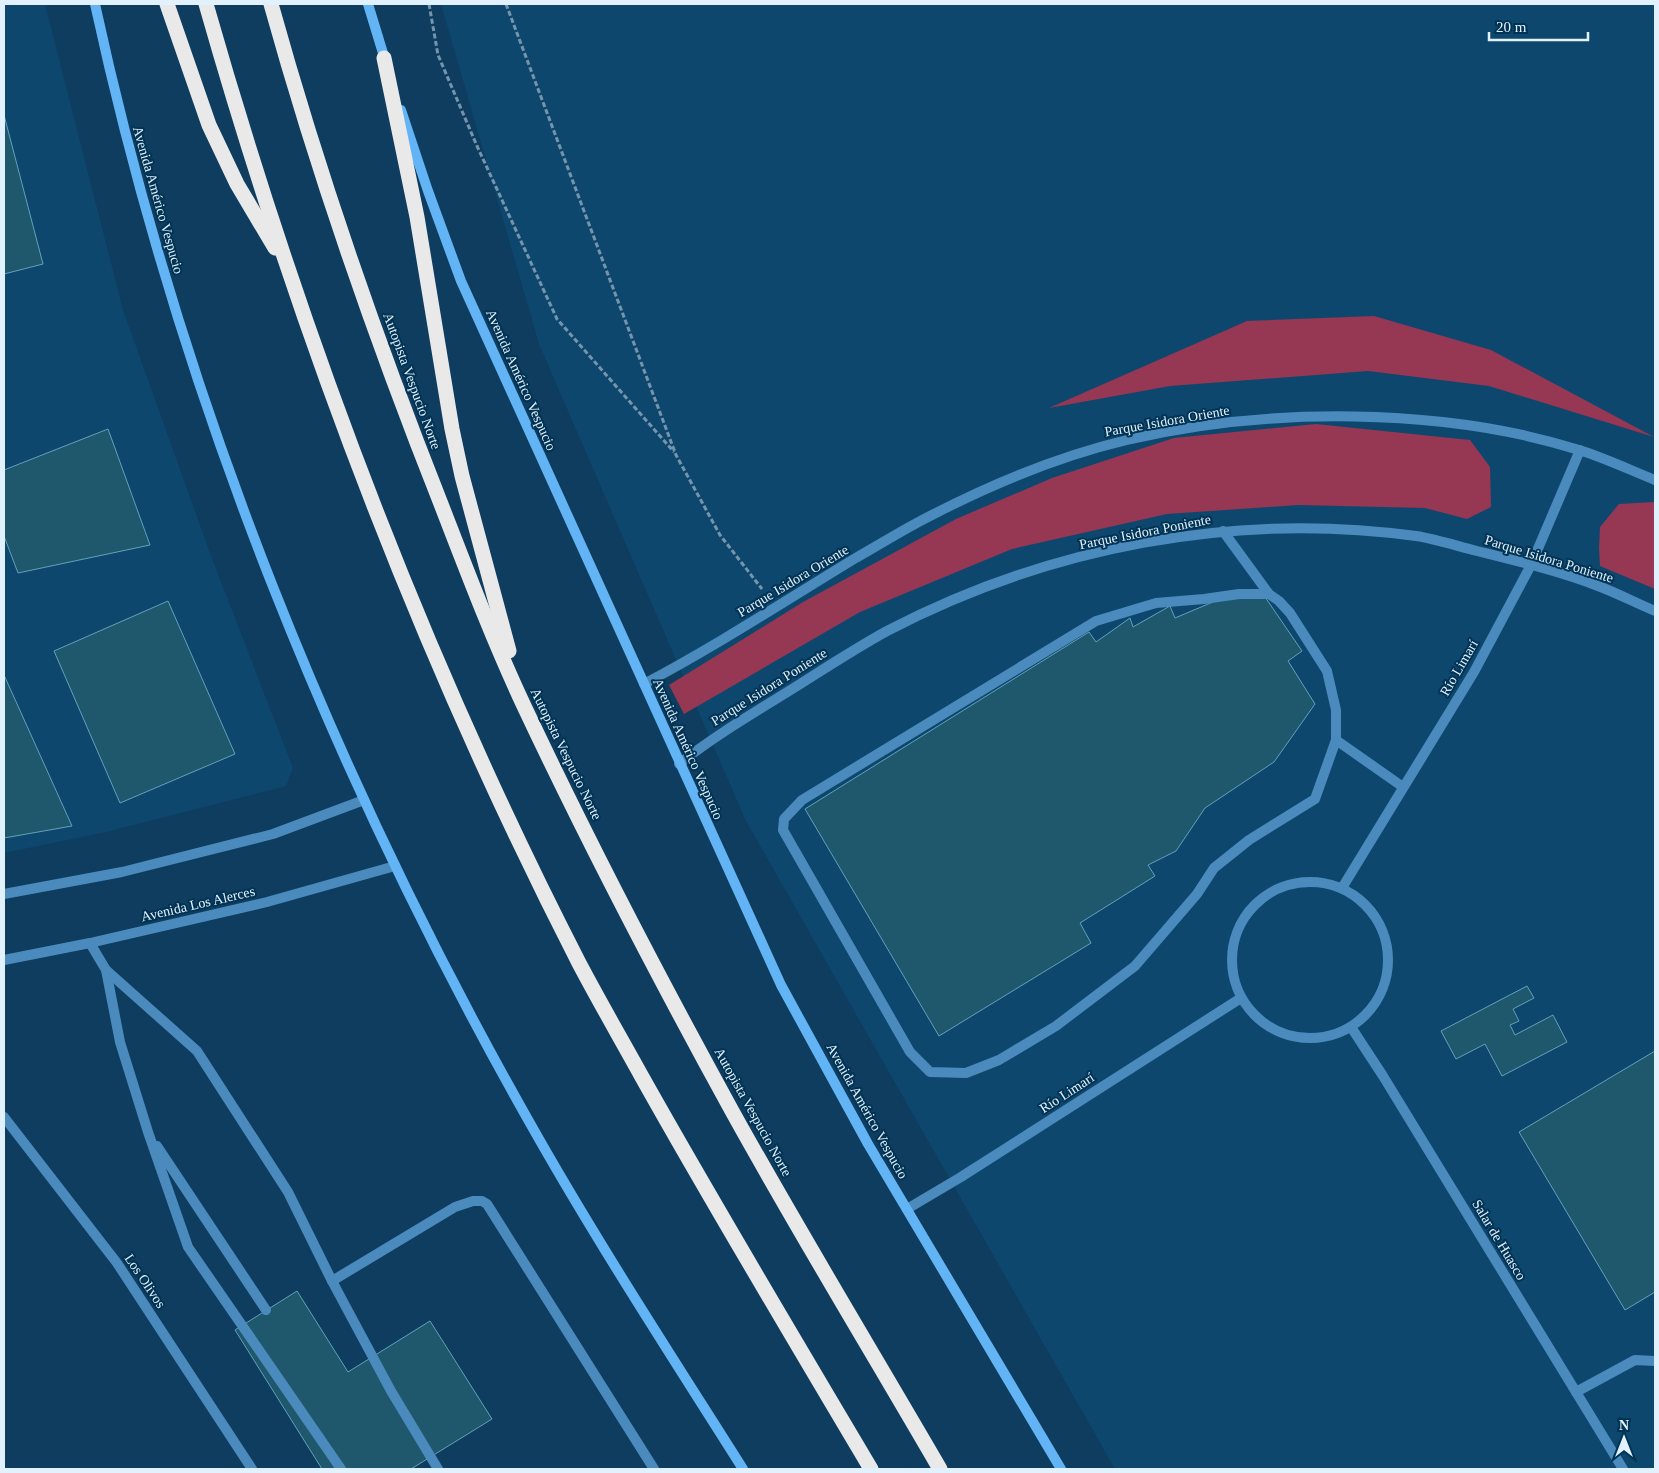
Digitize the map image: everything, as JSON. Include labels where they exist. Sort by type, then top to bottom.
[{"type":"highway","points":[[167,4],[193,84],[222,155],[260,224],[286,264]]},
{"type":"highway","points":[[206,4],[241,125],[286,264],[353,452],[398,565],[482,760],[580,964],[680,1146],[871,1469]]},
{"type":"highway","name":"Autopista Vespucio Norte","points":[[271,4],[322,172],[374,326],[470,579],[523,703],[615,891],[678,1012],[735,1115],[940,1469]]},
{"type":"highway","points":[[384,58],[415,208],[452,429],[462,476],[523,703]]},
{"type":"street","name":"Avenida Américo Vespucio","points":[[94,4],[155,244],[213,422],[262,559],[309,676],[364,800],[395,866],[481,1033],[538,1138],[619,1273],[744,1469]]},
{"type":"street","name":"Avenida Américo Vespucio","points":[[368,4],[428,192],[460,281],[679,764],[782,985],[831,1078],[1062,1469]]},
{"type":"street","name":"Parque Isidora Oriente","points":[[644,684],[690,660],[928,516],[990,487],[1072,456],[1128,440],[1216,425],[1267,420],[1384,417],[1438,421],[1486,428],[1580,450],[1655,480]]},
{"type":"street","name":"Río Limarí","points":[[1342,888],[1474,672],[1530,565],[1580,450]]},
{"type":"street","name":"Parque Isidora Poniente","points":[[679,764],[707,742],[827,667],[886,632],[935,608],[1018,575],[1151,541],[1222,531],[1303,528],[1418,536],[1530,565],[1598,586],[1655,611]]},
{"type":"street","points":[[1222,531],[1269,594],[1279,601],[1290,613],[1327,671],[1336,710],[1336,740],[1315,799],[1249,840],[1214,868],[1197,894],[1135,966],[1056,1026],[998,1060],[966,1073],[930,1072],[910,1052],[783,830],[784,819],[802,800],[1096,620],[1156,603],[1239,594],[1269,594]]},
{"type":"street","points":[[1336,740],[1403,788]]},
{"type":"street","points":[[4,894],[122,872],[273,834],[364,800]]},
{"type":"street","name":"Avenida Los Alerces","points":[[4,960],[90,943],[266,902],[395,866]]},
{"type":"street","points":[[1307,881],[1325,883],[1342,888],[1360,899],[1374,915],[1384,934],[1388,954],[1386,976],[1380,996],[1367,1013],[1351,1026],[1337,1033],[1305,1038],[1275,1030],[1262,1022],[1250,1010],[1241,998],[1234,981],[1231,964],[1232,946],[1237,929],[1258,900],[1273,890],[1289,884],[1307,881]]},
{"type":"street","points":[[90,943],[106,970],[197,1051],[288,1192],[332,1281],[391,1391],[438,1469]]},
{"type":"street","points":[[106,970],[120,1042],[148,1132],[188,1247],[341,1469]]},
{"type":"street","name":"Río Limarí","points":[[907,1209],[961,1178],[1241,998]]},
{"type":"street","name":"Salar de Huasco","points":[[1351,1026],[1623,1469]]},
{"type":"street","name":"Los Olivos","points":[[4,1117],[117,1263],[252,1469]]},
{"type":"street","points":[[148,1132],[266,1310]]},
{"type":"street","points":[[332,1281],[455,1207],[473,1201],[482,1201],[487,1204],[654,1469]]},
{"type":"street","points":[[1576,1392],[1635,1360],[1655,1362]]},
{"type":"path","points":[[429,4],[438,55],[477,146],[557,319],[676,455]]},
{"type":"path","points":[[506,4],[676,455],[720,535],[776,607]]},
{"type":"shaded area","points":[[4,4],[45,4],[123,310],[211,556],[293,768],[286,786],[106,832],[4,853]]},
{"type":"shaded area","points":[[441,4],[1655,4],[1655,1469],[1115,1469],[746,821],[539,344]]},
{"type":"shaded area","points":[[1374,316],[1491,350],[1654,437],[1489,386],[1368,371],[1170,386],[1049,408],[1247,321]]},
{"type":"shaded area","points":[[1316,424],[1470,440],[1490,467],[1491,507],[1467,519],[1425,508],[1298,505],[1167,514],[1012,549],[860,612],[684,714],[669,685],[803,602],[956,519],[1052,478],[1174,438]]},
{"type":"shaded area","points":[[1655,502],[1655,589],[1600,566],[1599,548],[1600,527],[1619,504]]},
{"type":"building","points":[[4,115],[43,264],[4,274]]},
{"type":"building","points":[[108,429],[150,545],[18,573],[4,536],[4,470]]},
{"type":"building","points":[[1263,594],[1302,651],[1288,661],[1315,704],[1274,762],[1205,808],[1176,851],[1148,865],[1155,876],[1080,923],[1091,943],[939,1036],[805,809],[1089,632],[1096,642],[1130,618],[1133,627],[1170,606],[1175,618],[1220,599]]},
{"type":"building","points":[[168,601],[235,754],[120,803],[54,651]]},
{"type":"building","points":[[4,675],[72,826],[4,838]]},
{"type":"building","points":[[1527,986],[1534,998],[1513,1009],[1519,1021],[1510,1025],[1515,1035],[1553,1015],[1567,1042],[1502,1076],[1485,1044],[1456,1059],[1441,1031]]},
{"type":"building","points":[[1655,1051],[1655,1292],[1625,1310],[1519,1132]]},
{"type":"building","points":[[297,1291],[348,1372],[430,1321],[492,1419],[411,1469],[322,1469],[235,1330]]}]
